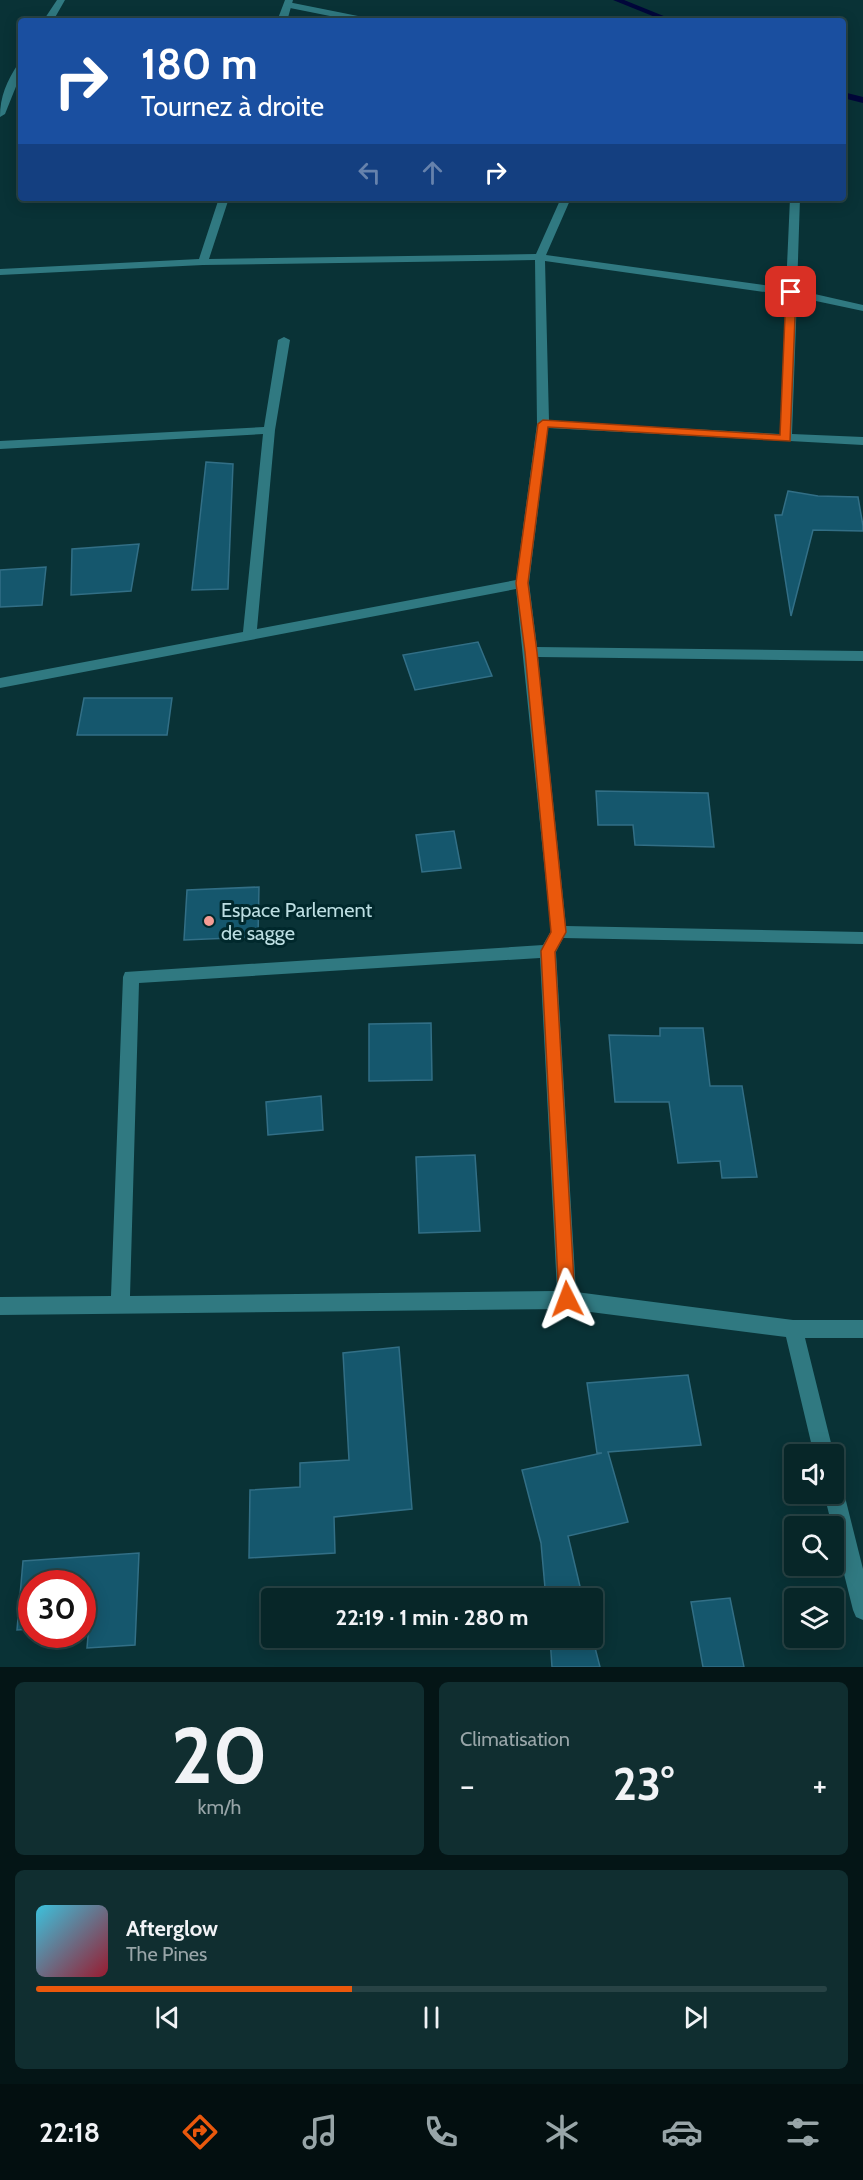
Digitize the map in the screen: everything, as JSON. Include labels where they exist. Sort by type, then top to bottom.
[{"type":"street","points":[[50,18],[61,0]]},
{"type":"street","points":[[283,18],[288,2],[355,18]]},
{"type":"street","points":[[0,114],[18,71]]},
{"type":"street","points":[[203,262],[223,201]]},
{"type":"street","points":[[565,201],[540,257],[543,424],[522,583],[559,932],[548,951],[567,1299]]},
{"type":"street","points":[[786,438],[795,201]]},
{"type":"street","points":[[0,272],[203,262],[540,257],[791,292],[863,308]]},
{"type":"street","points":[[250,634],[269,430],[284,339]]},
{"type":"street","points":[[543,424],[863,441]]},
{"type":"street","points":[[0,445],[269,430]]},
{"type":"street","points":[[0,683],[522,583]]},
{"type":"street","points":[[531,652],[863,656]]},
{"type":"street","points":[[559,932],[863,938]]},
{"type":"street","points":[[120,1305],[131,977],[548,951]]},
{"type":"street","points":[[0,1306],[567,1299],[793,1329],[863,1329]]},
{"type":"street","points":[[793,1329],[821,1444]]},
{"type":"street","points":[[837,1504],[863,1610]]},
{"type":"building","points":[[206,462],[233,464],[228,589],[192,590]]},
{"type":"building","points":[[788,491],[818,496],[858,497],[863,526],[863,531],[813,530],[791,616],[775,515],[782,515]]},
{"type":"building","points":[[139,544],[131,591],[71,595],[72,549]]},
{"type":"building","points":[[46,567],[42,605],[0,607],[0,570]]},
{"type":"building","points":[[478,642],[492,676],[415,690],[403,655]]},
{"type":"building","points":[[84,698],[172,698],[167,735],[77,735]]},
{"type":"building","points":[[596,791],[708,793],[714,847],[635,845],[633,825],[598,825]]},
{"type":"building","points":[[454,831],[461,868],[422,872],[416,835]]},
{"type":"building","points":[[259,887],[258,937],[184,940],[187,890]]},
{"type":"building","points":[[431,1023],[432,1080],[369,1081],[369,1024]]},
{"type":"building","points":[[660,1028],[703,1028],[710,1086],[742,1086],[757,1177],[722,1178],[720,1161],[678,1163],[669,1102],[615,1102],[609,1035],[660,1036]]},
{"type":"building","points":[[321,1096],[323,1130],[268,1135],[266,1102]]},
{"type":"building","points":[[475,1155],[480,1231],[419,1233],[416,1157]]},
{"type":"building","points":[[399,1347],[412,1509],[334,1517],[335,1553],[249,1558],[250,1490],[300,1487],[300,1463],[349,1460],[343,1353]]},
{"type":"building","points":[[688,1375],[701,1445],[608,1452],[628,1522],[568,1536],[580,1588],[545,1588],[541,1543],[522,1470],[602,1453],[597,1453],[587,1383]]},
{"type":"building","points":[[139,1553],[135,1645],[96,1647],[96,1570],[22,1570],[23,1561]]},
{"type":"building","points":[[730,1598],[744,1667],[703,1667],[691,1602]]},
{"type":"building","points":[[551,1648],[595,1648],[600,1667],[552,1667]]},
{"type":"waterway","points":[[617,0],[664,18]]},
{"type":"waterway","points":[[846,96],[863,100]]},
{"type":"place","name":"Espace Parlement de sagge","points":[[209,921]]},
{"type":"route","points":[[567,1299],[548,951],[559,932],[522,583],[543,424],[786,438],[791,292]]}]
